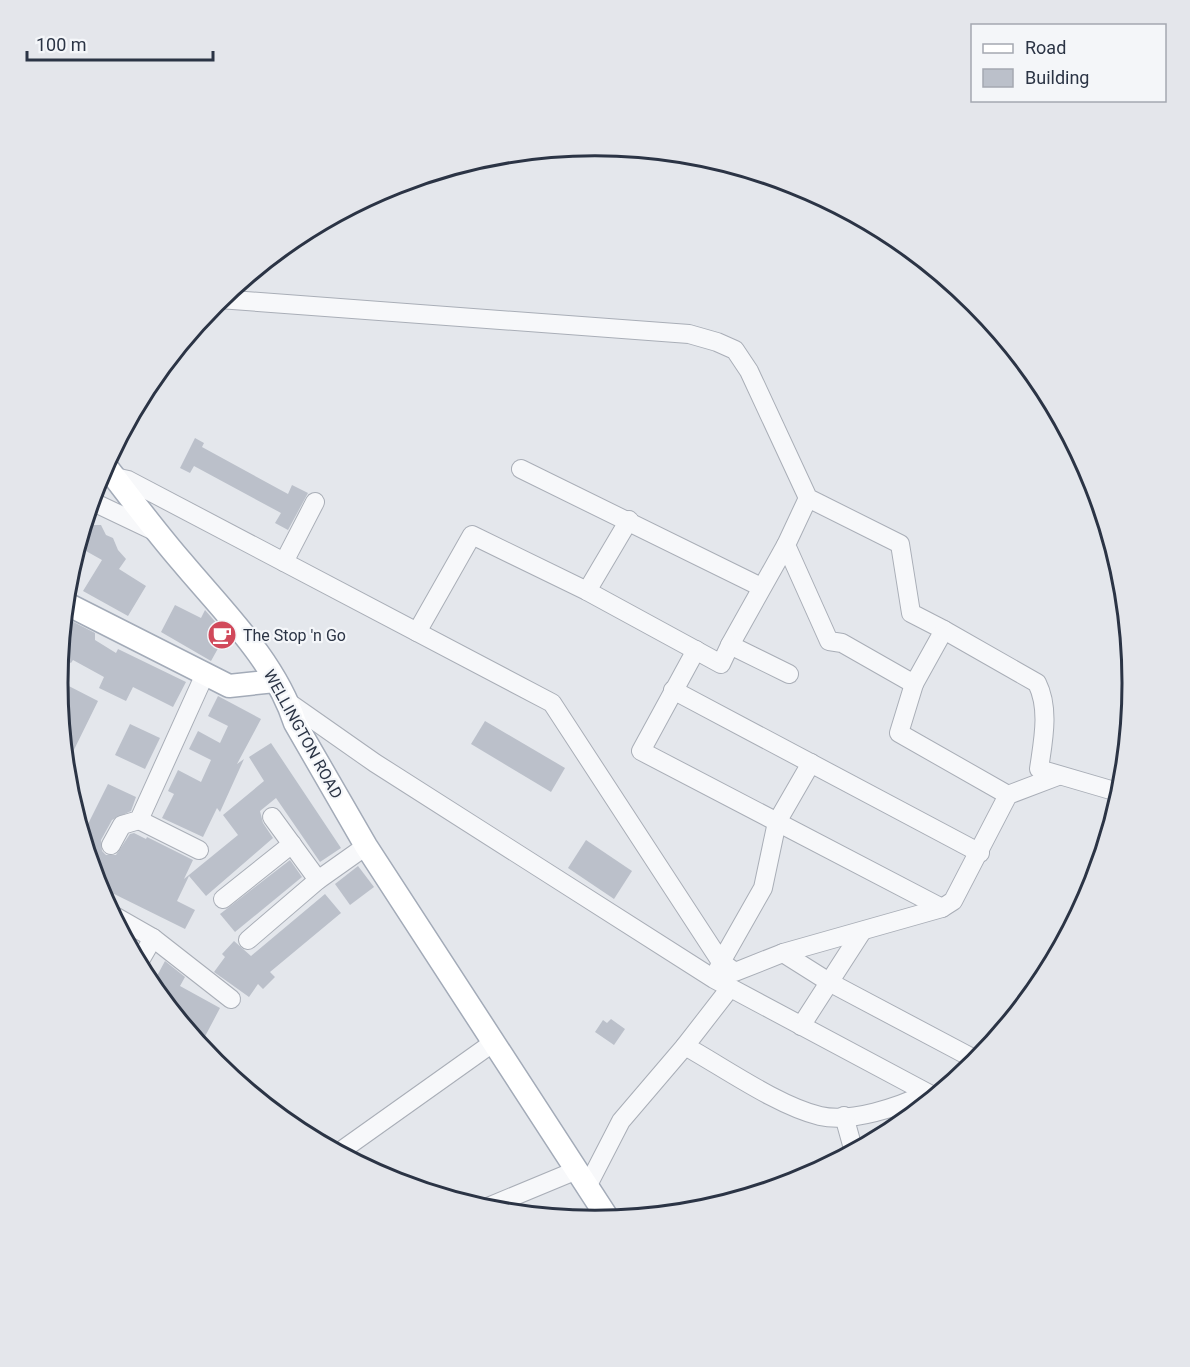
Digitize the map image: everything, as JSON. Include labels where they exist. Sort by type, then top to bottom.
[{"type":"main road","name":"WELLINGTON ROAD","points":[[112,473],[156,532],[255,649],[288,702],[295,723],[366,846],[603,1211]]},
{"type":"main road","points":[[73,607],[229,686],[275,681]]},
{"type":"street","points":[[233,300],[689,334],[735,350],[749,371],[808,498],[900,544],[911,613],[1037,683],[1042,694],[1044,721],[1040,769],[1111,790]]},
{"type":"street","points":[[521,469],[629,520],[761,587]]},
{"type":"street","points":[[112,472],[552,703],[721,962],[735,972],[783,953],[861,933],[942,908],[953,901],[980,853],[1008,795],[1058,776]]},
{"type":"street","points":[[417,632],[472,535],[587,591],[721,664],[761,587],[786,545],[808,498]]},
{"type":"street","points":[[284,562],[315,502]]},
{"type":"street","points":[[99,505],[156,532]]},
{"type":"street","points":[[587,591],[629,520]]},
{"type":"street","points":[[786,545],[829,641],[842,643],[914,684]]},
{"type":"street","points":[[944,630],[914,684],[899,733],[1008,795]]},
{"type":"street","points":[[730,645],[789,674]]},
{"type":"street","points":[[696,650],[641,751],[942,908]]},
{"type":"street","points":[[138,820],[205,674]]},
{"type":"street","points":[[674,690],[980,853]]},
{"type":"street","points":[[288,702],[375,763],[722,983],[927,1093]]},
{"type":"street","points":[[503,1203],[582,1178],[621,1120],[685,1046],[722,983],[721,962],[763,888],[777,822],[811,763]]},
{"type":"street","points":[[272,817],[318,880]]},
{"type":"street","points":[[111,845],[122,825],[138,820],[199,850]]},
{"type":"street","points":[[223,899],[292,844]]},
{"type":"street","points":[[248,940],[318,880],[366,846]]},
{"type":"street","points":[[125,922],[153,938],[231,999]]},
{"type":"street","points":[[801,1026],[861,933]]},
{"type":"street","points":[[143,955],[153,938]]},
{"type":"street","points":[[783,953],[829,982],[968,1056]]},
{"type":"street","points":[[346,1148],[494,1042]]},
{"type":"street","points":[[685,1046],[782,1101],[821,1116],[844,1116],[903,1105],[920,1099]]},
{"type":"street","points":[[844,1116],[852,1144]]},
{"type":"building","points":[[195,438],[204,443],[202,447],[288,494],[292,485],[308,493],[288,530],[275,523],[281,513],[194,466],[190,473],[180,468]]},
{"type":"building","points":[[92,525],[101,525],[106,535],[113,538],[118,550],[126,559],[119,569],[146,586],[128,616],[83,591],[102,560],[84,550]]},
{"type":"building","points":[[175,605],[201,618],[205,610],[226,634],[211,661],[161,632]]},
{"type":"building","points":[[71,621],[95,633],[95,640],[116,653],[118,649],[186,682],[173,707],[133,687],[126,701],[99,688],[104,677],[73,660],[69,662]]},
{"type":"building","points":[[68,686],[98,701],[72,753]]},
{"type":"building","points":[[218,696],[261,719],[237,764],[244,759],[220,812],[217,808],[203,837],[162,818],[174,794],[168,791],[178,770],[201,782],[211,760],[189,749],[198,731],[220,743],[228,726],[208,716]]},
{"type":"building","points":[[485,721],[565,768],[551,792],[471,744]]},
{"type":"building","points":[[130,724],[160,738],[145,769],[115,755]]},
{"type":"building","points":[[271,743],[341,848],[320,862],[276,798],[260,811],[263,823],[273,838],[206,896],[189,876],[177,901],[195,910],[185,929],[111,893],[87,826],[108,784],[136,797],[131,811],[112,820],[101,840],[102,851],[106,855],[116,855],[130,834],[134,833],[146,839],[147,837],[193,860],[184,879],[238,835],[223,815],[264,781],[249,757]]},
{"type":"building","points":[[586,840],[632,871],[614,899],[568,868]]},
{"type":"building","points":[[290,860],[302,877],[235,932],[220,914]]},
{"type":"building","points":[[358,866],[374,887],[350,905],[335,884]]},
{"type":"building","points":[[325,894],[341,913],[270,972],[275,977],[263,989],[258,984],[249,997],[214,972],[225,957],[222,954],[234,941],[251,956]]},
{"type":"building","points":[[165,961],[185,977],[180,986],[220,1008],[204,1038],[177,1005],[156,977]]},
{"type":"building","points":[[611,1019],[625,1029],[614,1045],[595,1032],[603,1020],[607,1023]]},
{"type":"place","name":"The Stop 'n Go","points":[[222,635]]}]
